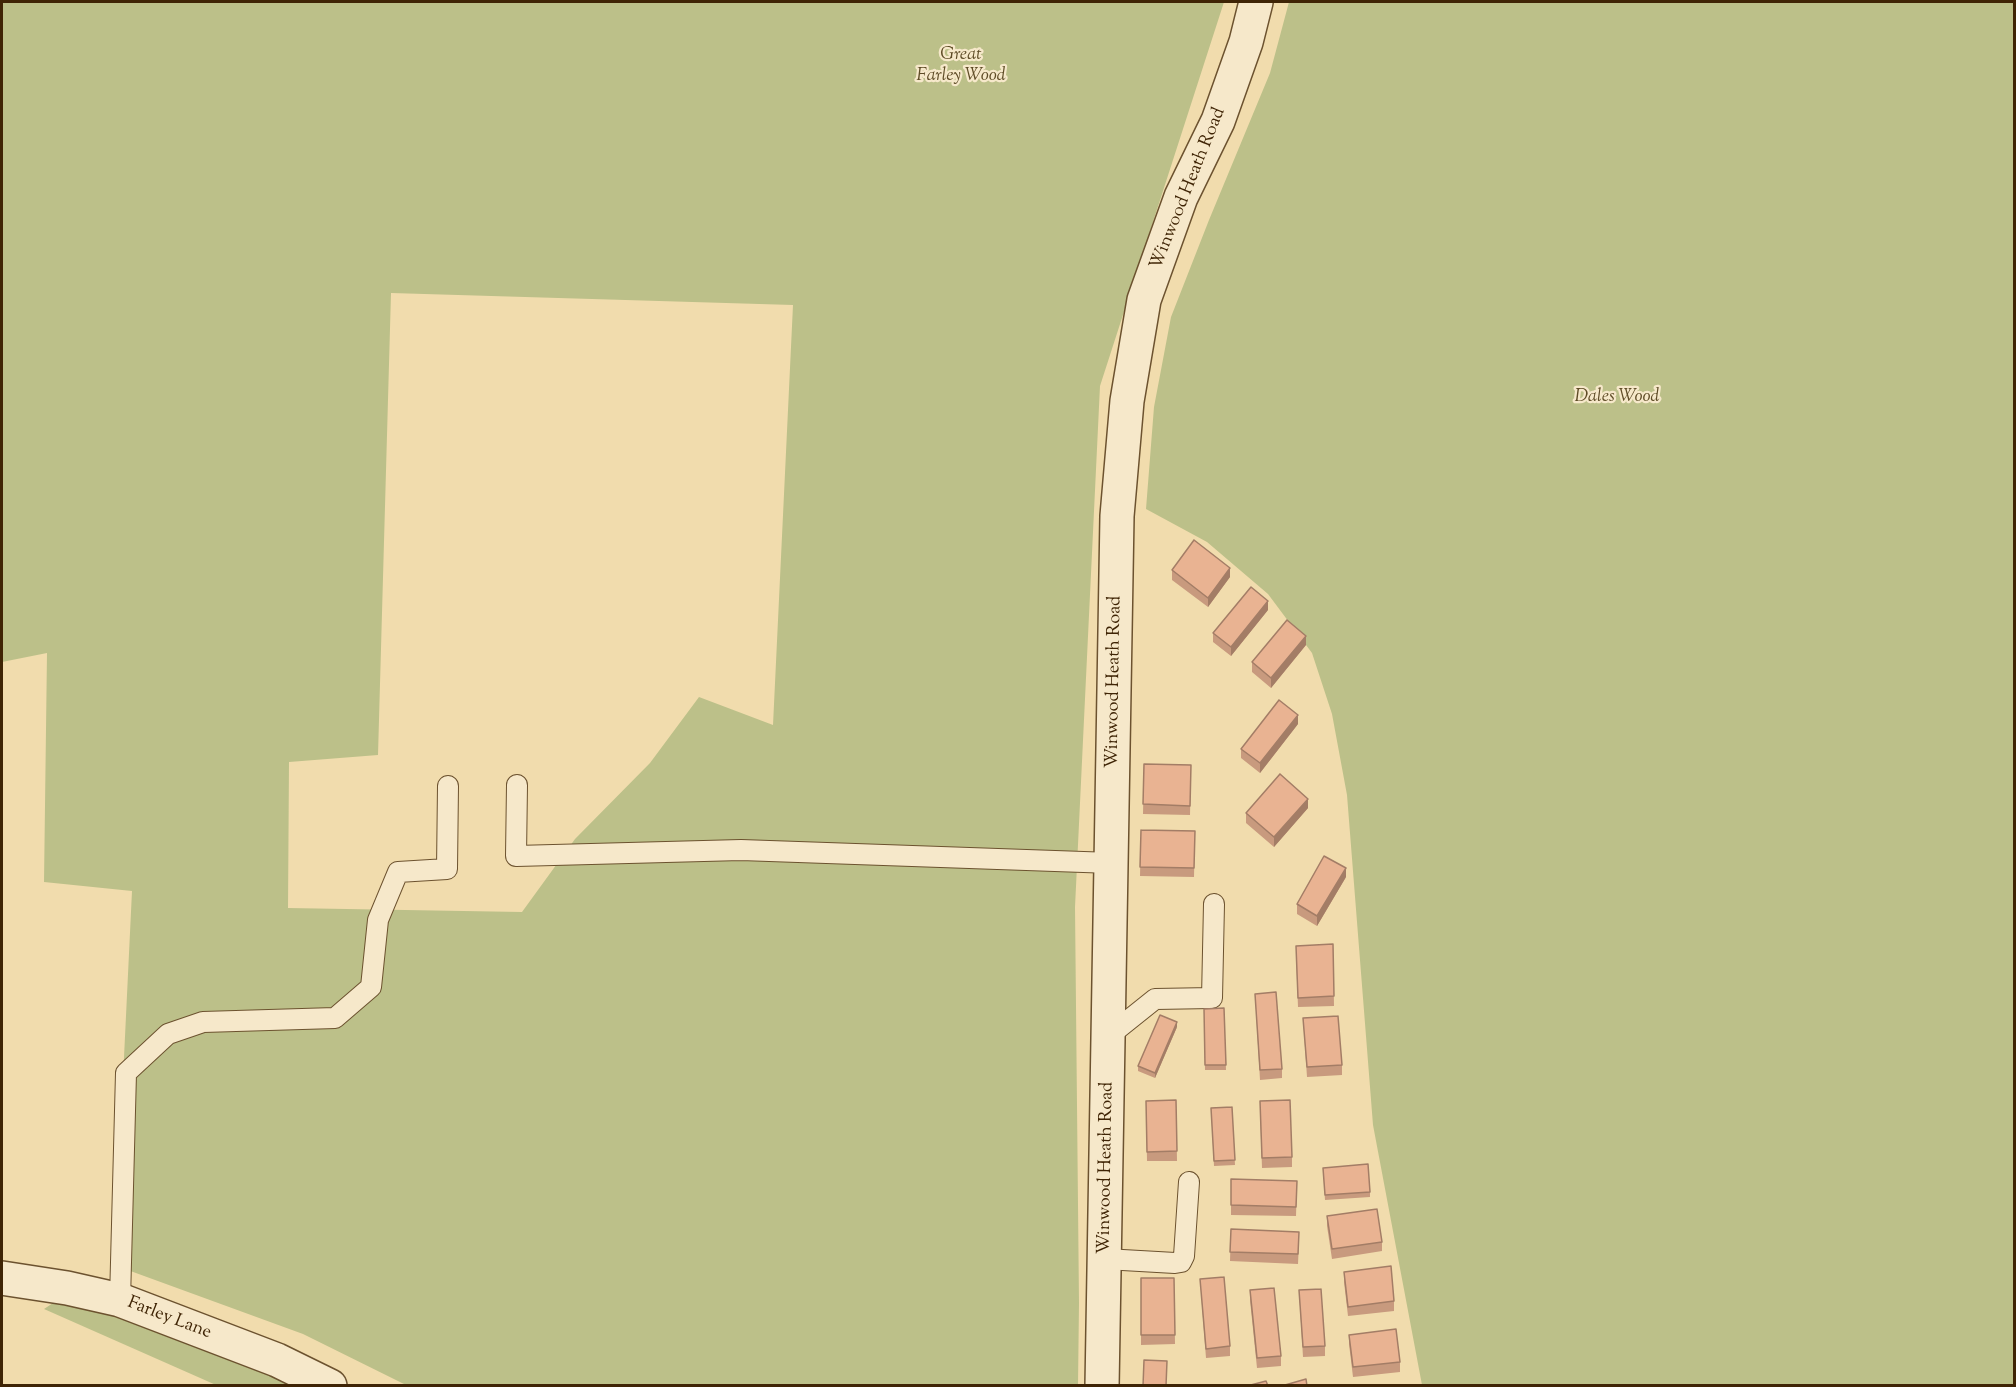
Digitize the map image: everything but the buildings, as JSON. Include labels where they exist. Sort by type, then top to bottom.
[{"type":"street","name":"Winwood Heath Road","points":[[1102,1386],[1110,1035],[1117,516],[1129,390],[1144,300],[1181,197],[1218,121],[1246,42],[1256,2]]},
{"type":"street","name":"Farley Lane","points":[[2,1278],[67,1288],[120,1300],[277,1360],[330,1386]]},
{"type":"lane","points":[[517,785],[516,856],[741,850],[1112,863]]},
{"type":"lane","points":[[120,1300],[126,1073],[168,1034],[203,1022],[335,1018],[371,987],[378,920],[398,872],[447,869],[448,786]]},
{"type":"lane","points":[[1110,1035],[1155,999],[1212,998],[1214,904]]},
{"type":"lane","points":[[1105,1259],[1181,1262],[1184,1256],[1189,1182]]},
{"type":"green space","name":"Great Farley Wood","points":[[2,2],[1224,2],[1100,386],[1075,907],[1078,1385],[406,1385],[303,1334],[114,1265],[132,891],[44,882],[47,653],[2,662]],"holes":[[[391,293],[793,305],[773,725],[699,697],[650,763],[575,839],[522,912],[288,908],[289,762],[378,755]]]},
{"type":"green space","name":"Dales Wood","points":[[1289,2],[2014,2],[2014,1385],[1422,1385],[1373,1125],[1347,795],[1332,714],[1312,653],[1268,594],[1207,542],[1146,509],[1154,407],[1171,317],[1270,73]]},
{"type":"green space","points":[[62,1297],[124,1315],[302,1385],[216,1385],[44,1309]]}]
